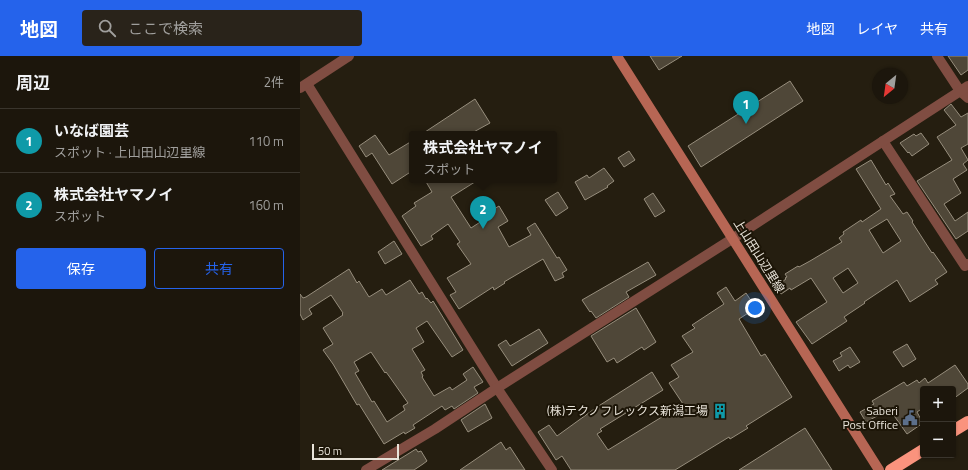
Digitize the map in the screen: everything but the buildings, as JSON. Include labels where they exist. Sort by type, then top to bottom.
[{"type":"highway","points":[[956,429],[968,422]]},
{"type":"highway","points":[[891,470],[920,452]]},
{"type":"main road","name":"上山田山辺里線","points":[[617,56],[879,470]]},
{"type":"street","points":[[349,56],[303,86],[497,388],[552,470]]},
{"type":"street","points":[[937,56],[964,88],[968,98]]},
{"type":"street","points":[[366,470],[434,429],[732,239],[964,88]]},
{"type":"street","points":[[883,141],[965,266],[968,264]]},
{"type":"place","name":"いなば園芸","points":[[746,124]]},
{"type":"place","name":"株式会社ヤマノイ","points":[[483,229]]},
{"type":"place","name":"(株)テクノフレックス新潟工場","points":[[720,411]]},
{"type":"place","name":"Saberi Post Office","points":[[910,418]]}]
